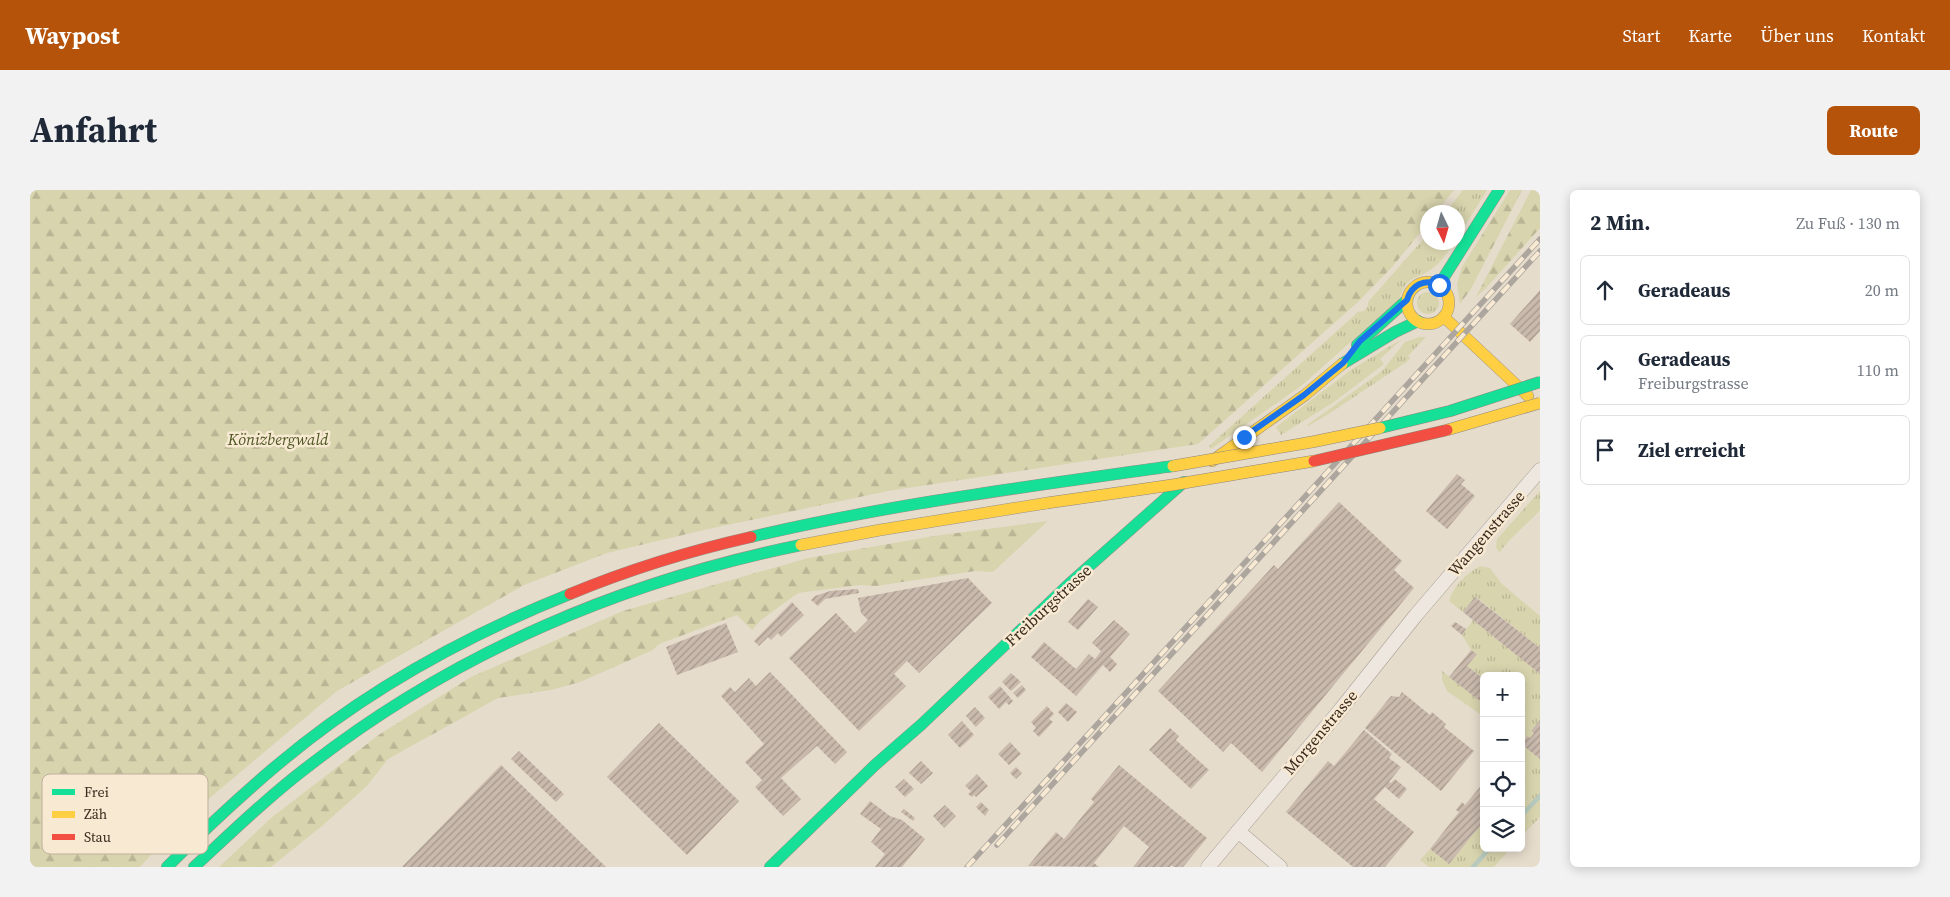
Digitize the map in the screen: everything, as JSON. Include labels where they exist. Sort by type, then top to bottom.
[{"type":"main road","points":[[1439,285],[1499,190]]},
{"type":"main road","points":[[1432,282],[1439,285],[1445,290],[1449,298],[1448,310],[1444,317],[1430,324],[1418,321],[1410,313],[1407,300],[1412,289],[1420,283],[1432,282]]},
{"type":"main road","name":"Freiburgstrasse","points":[[1343,363],[1360,341],[1407,300]]},
{"type":"main road","points":[[1444,317],[1540,407]]},
{"type":"main road","name":"Freiburgstrasse","points":[[770,867],[875,765],[922,724],[1069,584],[1176,488],[1304,395],[1343,363],[1395,332],[1418,321]]},
{"type":"main road","points":[[208,826],[258,781],[346,713],[439,655],[537,606],[638,568],[748,537],[901,506],[1220,459],[1346,436],[1432,415],[1540,382]]},
{"type":"main road","points":[[208,854],[269,797],[326,751],[448,672],[544,624],[644,586],[762,553],[895,527],[1213,480],[1333,458],[1438,434],[1540,402]]},
{"type":"main road","points":[[167,867],[180,854]]},
{"type":"main road","points":[[194,867],[208,854]]},
{"type":"street","name":"Wangenstrasse","points":[[1432,596],[1540,470]]},
{"type":"street","name":"Morgenstrasse","points":[[1208,867],[1341,709],[1432,596]]},
{"type":"street","points":[[1238,831],[1280,867]]},
{"type":"green space","name":"Könizbergwald","points":[[30,190],[1454,190],[1442,205],[1420,205],[1420,233],[1393,266],[1358,302],[1198,444],[888,491],[704,530],[607,553],[524,585],[337,691],[208,799],[208,774],[42,774],[42,854],[152,854],[140,867],[30,867]]},
{"type":"green space","points":[[1463,190],[1487,190],[1465,226],[1465,205],[1451,205]]},
{"type":"green space","points":[[1510,190],[1522,190],[1471,289],[1460,304],[1457,284],[1462,267]]},
{"type":"green space","points":[[1531,190],[1540,190],[1540,228],[1476,297]]},
{"type":"green space","points":[[1420,243],[1420,250],[1449,250],[1436,266],[1409,281],[1399,299],[1301,386],[1211,449],[1209,446],[1358,312],[1364,311],[1368,306],[1368,302]]},
{"type":"green space","points":[[1428,292],[1436,295],[1439,303],[1436,311],[1428,314],[1420,311],[1417,303],[1420,295]]},
{"type":"green space","points":[[1426,337],[1408,356],[1410,358],[1408,361],[1327,415],[1307,425],[1382,371],[1405,342]]},
{"type":"green space","points":[[1402,339],[1380,359],[1384,364],[1334,402],[1281,435],[1276,427],[1352,369]]},
{"type":"green space","points":[[1540,491],[1540,510],[1506,544],[1500,553],[1496,548],[1497,539]]},
{"type":"green space","points":[[1048,521],[993,572],[975,571],[876,586],[860,585],[798,593],[761,620],[752,630],[737,615],[659,644],[653,650],[580,682],[551,690],[498,698],[388,759],[367,786],[322,826],[271,867],[219,867],[271,818],[380,734],[471,677],[623,611],[808,558],[934,536]]},
{"type":"green space","points":[[1480,566],[1490,568],[1501,583],[1540,616],[1540,648],[1476,597],[1463,612],[1449,601],[1461,580]]},
{"type":"green space","points":[[1473,620],[1540,674],[1540,720],[1531,731],[1534,733],[1530,738],[1527,736],[1525,738],[1525,672],[1480,672],[1480,676],[1467,666],[1477,654],[1471,650],[1462,635]]},
{"type":"green space","points":[[1442,671],[1480,701],[1480,714],[1447,691],[1442,680]]},
{"type":"green space","points":[[1525,747],[1540,759],[1540,817],[1525,833]]},
{"type":"green space","points":[[1480,826],[1480,852],[1507,852],[1494,867],[1429,867],[1420,860],[1430,849],[1449,864]]},
{"type":"building","points":[[1540,290],[1540,331],[1530,342],[1510,324]]},
{"type":"building","points":[[1457,474],[1465,480],[1461,484],[1475,496],[1447,529],[1426,511]]},
{"type":"building","points":[[1339,502],[1402,561],[1394,570],[1414,588],[1262,772],[1231,743],[1223,752],[1158,691],[1274,565],[1278,569]]},
{"type":"building","points":[[968,578],[992,603],[919,673],[907,661],[894,674],[906,686],[859,731],[789,658],[836,613],[855,633],[868,620],[861,613],[858,598]]},
{"type":"building","points":[[858,589],[859,593],[825,599],[818,606],[811,600],[815,596],[830,591]]},
{"type":"building","points":[[1475,597],[1540,648],[1540,674],[1463,612]]},
{"type":"building","points":[[1088,599],[1098,607],[1078,630],[1068,622]]},
{"type":"building","points":[[792,602],[804,615],[781,637],[778,633],[771,640],[768,637],[759,646],[754,641]]},
{"type":"building","points":[[1114,620],[1130,634],[1110,657],[1117,664],[1110,672],[1103,665],[1076,696],[1031,657],[1044,642],[1076,669],[1089,654],[1095,659],[1101,651],[1092,643]]},
{"type":"building","points":[[1455,622],[1466,629],[1462,635],[1451,626]]},
{"type":"building","points":[[726,623],[738,652],[677,675],[666,647]]},
{"type":"building","points":[[1471,650],[1477,654],[1467,666],[1480,676],[1480,701],[1449,677]]},
{"type":"building","points":[[770,672],[847,752],[835,764],[817,746],[781,778],[801,799],[783,816],[755,787],[762,780],[745,762],[764,744],[721,696],[730,687],[735,692],[749,678],[756,686]]},
{"type":"building","points":[[1011,673],[1021,682],[1011,691],[1002,682]]},
{"type":"building","points":[[1022,685],[1026,690],[1018,698],[1013,693]]},
{"type":"building","points":[[1000,686],[1013,701],[1009,705],[1006,702],[999,709],[988,697]]},
{"type":"building","points":[[1402,692],[1430,715],[1432,712],[1446,724],[1444,727],[1474,751],[1441,791],[1365,728],[1391,696],[1399,697]]},
{"type":"building","points":[[1066,703],[1077,712],[1068,722],[1058,712]]},
{"type":"building","points":[[1047,706],[1054,714],[1049,719],[1053,722],[1039,737],[1033,731],[1036,728],[1031,722]]},
{"type":"building","points":[[975,707],[985,718],[976,727],[966,716]]},
{"type":"building","points":[[1540,720],[1540,759],[1525,747],[1525,739],[1527,736],[1530,738],[1534,733],[1531,731]]},
{"type":"building","points":[[962,721],[974,735],[960,748],[948,735]]},
{"type":"building","points":[[659,723],[739,801],[687,855],[607,777]]},
{"type":"building","points":[[1170,728],[1179,736],[1176,740],[1209,770],[1191,789],[1149,750]]},
{"type":"building","points":[[1364,730],[1392,754],[1389,758],[1401,767],[1389,782],[1391,783],[1395,779],[1407,789],[1399,799],[1385,787],[1374,799],[1414,832],[1385,867],[1353,867],[1286,812],[1328,761],[1334,766]]},
{"type":"building","points":[[1010,742],[1021,754],[1009,765],[998,754]]},
{"type":"building","points":[[519,751],[564,794],[556,802],[511,759]]},
{"type":"building","points":[[921,761],[933,773],[921,784],[909,773]]},
{"type":"building","points":[[501,765],[606,867],[402,867]]},
{"type":"building","points":[[1119,765],[1207,838],[1183,867],[1171,865],[1170,867],[1133,867],[1149,847],[1124,826],[1094,863],[1099,867],[1028,866],[1056,832],[1064,839],[1094,802],[1091,799]]},
{"type":"building","points":[[1016,767],[1022,773],[1016,779],[1010,773]]},
{"type":"building","points":[[977,774],[988,786],[976,797],[974,795],[972,797],[968,794],[971,791],[965,786]]},
{"type":"building","points":[[904,779],[914,789],[905,797],[895,787]]},
{"type":"building","points":[[1480,787],[1480,826],[1449,864],[1430,849],[1459,812],[1456,810],[1462,802],[1465,805]]},
{"type":"building","points":[[870,801],[890,816],[902,820],[925,839],[902,867],[875,867],[885,854],[871,842],[881,829],[860,814]]},
{"type":"building","points":[[981,802],[989,810],[985,816],[976,807]]},
{"type":"building","points":[[945,805],[956,816],[944,828],[933,816]]},
{"type":"building","points":[[904,809],[915,818],[913,821],[901,812]]},
{"type":"waterway","points":[[1525,812],[1540,796]]},
{"type":"waterway","points":[[1473,867],[1486,852]]},
{"type":"railway","points":[[967,867],[1540,239]]},
{"type":"railway","points":[[997,845],[1540,251]]},
{"type":"traffic: fast","points":[[1439,285],[1499,190]]},
{"type":"traffic: fast","points":[[1357,345],[1407,300]]},
{"type":"traffic: fast","points":[[1342,364],[1395,332],[1418,321]]},
{"type":"traffic: fast","points":[[1380,428],[1450,411],[1540,382]]},
{"type":"traffic: fast","points":[[751,537],[908,505],[1173,466]]},
{"type":"traffic: fast","points":[[770,867],[875,765],[922,724],[1069,584],[1184,482]]},
{"type":"traffic: fast","points":[[194,867],[265,802],[310,765],[365,725],[422,688],[482,656],[543,626],[605,601],[669,579],[735,560],[801,545]]},
{"type":"traffic: fast","points":[[208,827],[262,778],[343,714],[416,668],[492,628],[570,594]]},
{"type":"traffic: fast","points":[[167,867],[180,854]]},
{"type":"traffic: slow","points":[[1424,282],[1432,282],[1443,288],[1449,303],[1443,318],[1432,324],[1424,324],[1413,318],[1407,307],[1407,299],[1413,288],[1424,282]]},
{"type":"traffic: slow","points":[[1444,317],[1528,396]]},
{"type":"traffic: slow","points":[[1212,461],[1305,395],[1342,364]]},
{"type":"traffic: slow","points":[[1447,430],[1540,403]]},
{"type":"traffic: slow","points":[[1173,466],[1380,428]]},
{"type":"traffic: slow","points":[[1047,503],[1172,485],[1314,461]]},
{"type":"traffic: slow","points":[[801,545],[1047,503]]},
{"type":"traffic: jam","points":[[1314,461],[1447,430]]},
{"type":"traffic: jam","points":[[570,594],[659,562],[751,537]]},
{"type":"route","points":[[1244,437],[1304,395],[1343,363],[1360,341],[1407,300],[1412,289],[1424,282],[1432,282],[1439,285]]}]
